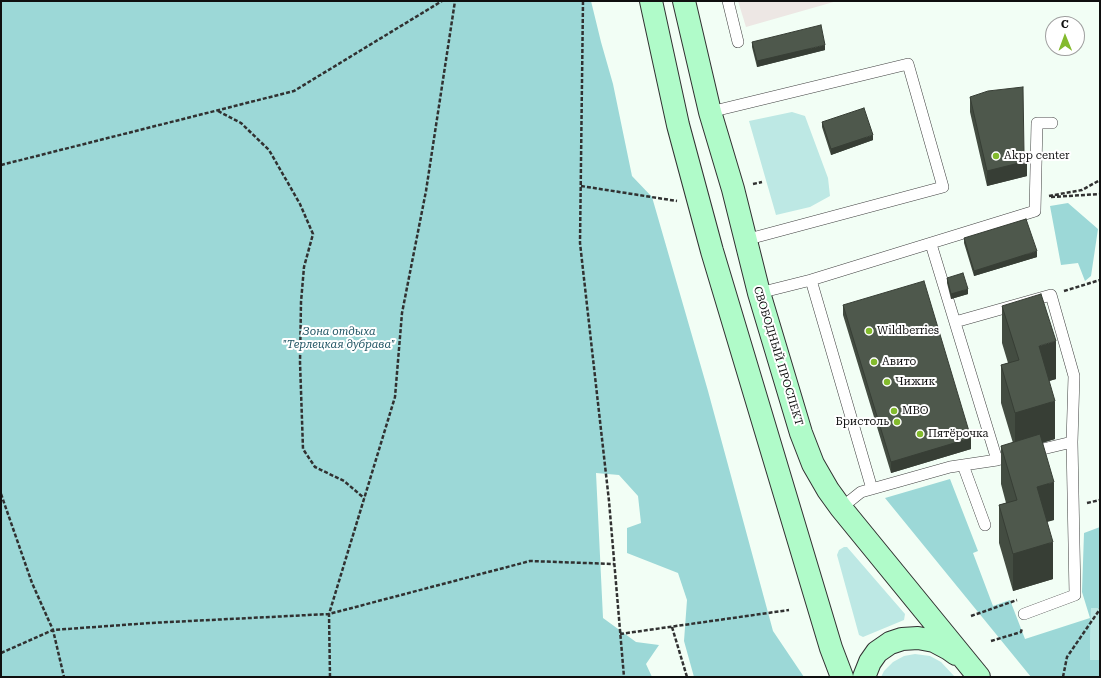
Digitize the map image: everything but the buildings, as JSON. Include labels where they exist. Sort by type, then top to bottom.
[{"type":"main road","points":[[650,1],[678,125],[712,251],[831,648],[842,677]]},
{"type":"main road","name":"СВОБОДНЫЙ ПРОСПЕКТ","points":[[684,1],[710,112],[733,189],[759,293],[801,433],[813,464],[828,490],[841,508],[974,670]]},
{"type":"main road","name":"СВОБОДНЫЙ ПРОСПЕКТ","points":[[864,677],[870,662],[877,652],[890,643],[902,639],[918,638],[934,641],[949,649],[974,670]]},
{"type":"lane","points":[[728,1],[738,42]]},
{"type":"lane","points":[[710,112],[908,64],[943,187],[746,240]]},
{"type":"lane","points":[[759,293],[811,280],[1035,211],[1037,123],[1052,123]]},
{"type":"lane","points":[[931,244],[997,460]]},
{"type":"lane","points":[[811,280],[872,489]]},
{"type":"lane","points":[[955,322],[1052,295],[1074,376],[1072,442],[1075,595],[1024,614]]},
{"type":"lane","points":[[841,508],[861,492],[950,467],[997,460],[1072,442]]},
{"type":"lane","points":[[963,465],[985,525]]},
{"type":"path","points":[[1,165],[294,91],[442,1]]},
{"type":"path","points":[[330,677],[329,614],[395,397],[402,313],[426,191],[455,1]]},
{"type":"path","points":[[583,1],[580,243],[609,501],[624,677]]},
{"type":"path","points":[[218,110],[241,123],[269,150],[300,204],[313,234],[304,267],[301,302],[300,362],[303,449],[315,467],[344,481],[364,498]]},
{"type":"path","points":[[1100,180],[1082,190],[1046,197],[1100,194]]},
{"type":"path","points":[[581,186],[669,200]]},
{"type":"path","points":[[1052,295],[1100,280]]},
{"type":"path","points":[[1,494],[32,583],[53,630],[64,677]]},
{"type":"path","points":[[1,653],[53,630],[150,623],[329,614],[530,561],[614,564]]},
{"type":"path","points":[[971,616],[1018,600],[1024,614],[1021,632],[991,641]]},
{"type":"path","points":[[620,634],[789,610]]},
{"type":"path","points":[[1063,677],[1067,657],[1100,610]]},
{"type":"path","points":[[672,627],[687,677]]},
{"type":"shaded area","points":[[738,1],[837,1],[746,27]]},
{"type":"shaded area","points":[[792,112],[805,116],[828,178],[830,196],[810,207],[776,215],[749,121]]},
{"type":"shaded area","points":[[847,547],[905,614],[904,620],[863,637],[859,635],[837,555],[839,550]]},
{"type":"shaded area","points":[[1091,608],[1100,608],[1100,660],[1090,660]]},
{"type":"shaded area","points":[[915,654],[930,656],[941,662],[955,677],[881,677],[884,671],[893,662],[904,656]]},
{"type":"green space","name":"Зона отдыха \"Терлецкая дубрава\"","points":[[1,1],[591,1],[613,84],[632,176],[652,197],[708,391],[773,631],[804,677],[694,677],[684,641],[687,600],[678,573],[627,553],[627,528],[641,523],[638,496],[619,475],[596,473],[603,618],[636,642],[659,645],[646,664],[652,677],[1,677]]},
{"type":"green space","points":[[1068,203],[1098,229],[1091,276],[1085,281],[1078,263],[1061,265],[1050,206]]},
{"type":"green space","points":[[950,479],[978,551],[973,553],[993,606],[1010,600],[1025,639],[1090,618],[1082,592],[1084,533],[1100,527],[1100,608],[1091,608],[1090,660],[1100,660],[1100,677],[1031,677],[885,498]]},
{"type":"place","name":"Akpp center","points":[[996,156]]},
{"type":"place","name":"Wildberries","points":[[869,331]]},
{"type":"place","name":"Авито","points":[[874,362]]},
{"type":"place","name":"Чижик","points":[[887,382]]},
{"type":"place","name":"МВО","points":[[894,411]]},
{"type":"place","name":"Бристоль","points":[[897,422]]},
{"type":"place","name":"Пятёрочка","points":[[920,434]]}]
